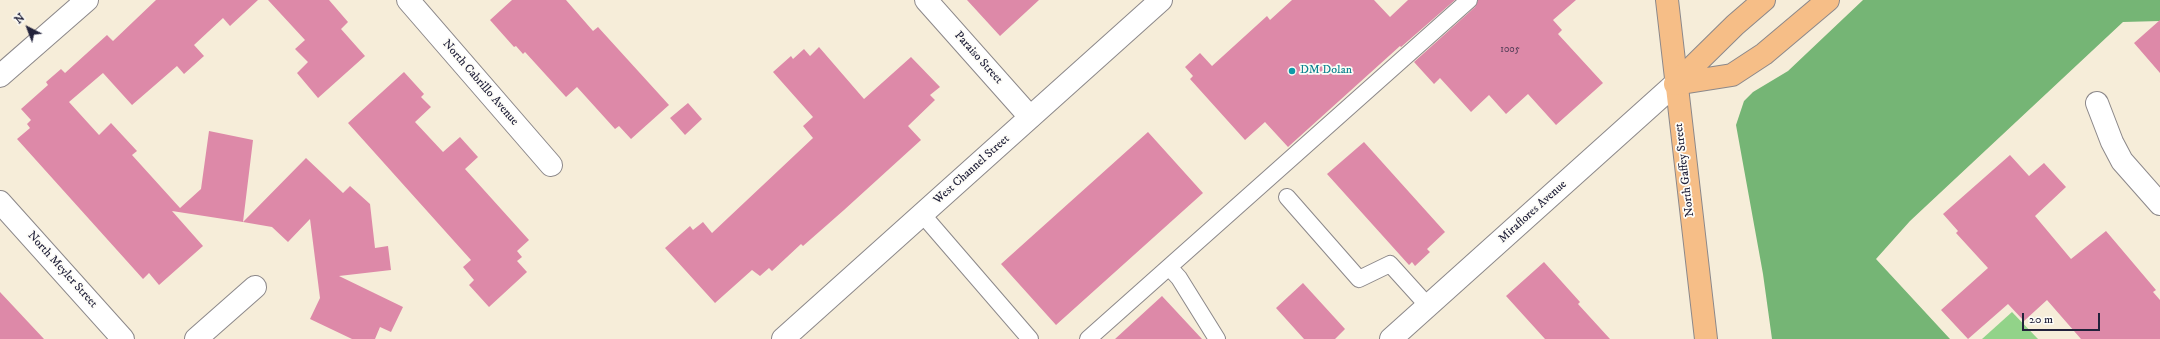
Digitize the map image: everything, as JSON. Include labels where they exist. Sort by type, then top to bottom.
[{"type":"main road","name":"North Gaffey Street","points":[[1667,0],[1675,84],[1706,339]]},
{"type":"main road","points":[[1675,84],[1735,25],[1764,0]]},
{"type":"main road","points":[[1675,84],[1732,75],[1764,54],[1828,0]]},
{"type":"street","points":[[0,76],[87,0]]},
{"type":"street","name":"North Cabrillo Avenue","points":[[408,0],[551,166]]},
{"type":"street","name":"Paraiso Street","points":[[926,0],[1030,117]]},
{"type":"street","name":"West Channel Street","points":[[783,339],[1161,0]]},
{"type":"street","name":"Miraflores Avenue","points":[[1391,339],[1675,84]]},
{"type":"street","points":[[2098,103],[2114,146],[2122,161],[2160,204]]},
{"type":"street","name":"North Meyler Street","points":[[0,202],[123,339]]},
{"type":"street","points":[[196,339],[255,287]]},
{"type":"lane","points":[[1088,339],[1469,0]]},
{"type":"lane","points":[[1287,197],[1359,279],[1390,264],[1428,306]]},
{"type":"lane","points":[[922,214],[1030,339]]},
{"type":"lane","points":[[1169,267],[1179,278],[1217,339]]},
{"type":"green space","points":[[1863,0],[2160,0],[2160,21],[2123,22],[1910,221],[1876,259],[1950,339],[1772,339],[1763,274],[1736,125],[1744,101],[1753,92],[1788,71]]},
{"type":"green space","points":[[2012,312],[2038,339],[1982,339]]},
{"type":"building","points":[[156,0],[258,0],[230,26],[223,18],[194,45],[204,56],[184,74],[177,66],[132,105],[103,73],[69,102],[99,135],[111,123],[137,151],[132,155],[180,208],[201,189],[209,131],[253,140],[243,222],[172,211],[203,246],[159,285],[149,273],[143,279],[17,139],[30,128],[27,124],[31,120],[21,109],[48,85],[46,82],[61,69],[65,73],[107,35],[113,41]]},
{"type":"building","points":[[268,0],[329,0],[348,22],[341,29],[365,56],[318,98],[297,73],[308,62],[295,49],[305,40]]},
{"type":"building","points":[[512,0],[566,0],[593,31],[598,27],[669,105],[631,139],[619,126],[615,129],[577,87],[566,97],[525,52],[523,54],[516,46],[514,47],[490,20]]},
{"type":"building","points":[[967,0],[1039,0],[1000,36]]},
{"type":"building","points":[[1292,0],[1374,0],[1390,17],[1408,0],[1455,0],[1401,47],[1400,46],[1288,147],[1265,122],[1245,140],[1190,79],[1193,76],[1185,67],[1200,53],[1212,66],[1267,16],[1270,20]]},
{"type":"building","points":[[1478,0],[1576,0],[1553,20],[1562,30],[1558,34],[1603,83],[1556,125],[1528,94],[1506,114],[1489,95],[1471,112],[1440,78],[1434,84],[1414,62],[1475,7]]},
{"type":"building","points":[[2160,20],[2160,73],[2134,43]]},
{"type":"building","points":[[819,47],[864,99],[911,57],[940,87],[930,95],[935,100],[908,126],[921,140],[844,210],[803,246],[801,244],[772,271],[769,268],[760,276],[752,270],[715,303],[665,248],[690,226],[693,230],[703,222],[712,233],[813,138],[803,126],[813,117],[773,72],[791,56],[793,59],[804,49],[810,56]]},
{"type":"building","points":[[404,72],[424,94],[421,97],[431,107],[415,122],[443,152],[460,137],[478,157],[465,169],[529,240],[517,251],[522,257],[517,261],[527,272],[489,307],[469,285],[474,280],[463,267],[471,260],[348,123]]},
{"type":"building","points":[[688,103],[702,119],[685,135],[670,118]]},
{"type":"building","points":[[1148,132],[1203,193],[1056,325],[1001,264]]},
{"type":"building","points":[[1364,142],[1445,232],[1427,249],[1430,252],[1415,266],[1412,262],[1409,265],[1327,174]]},
{"type":"building","points":[[2010,155],[2029,176],[2044,163],[2066,187],[2035,216],[2071,259],[2106,231],[2156,290],[2153,292],[2160,300],[2160,339],[2081,339],[2047,300],[2024,321],[2008,304],[1968,339],[1941,310],[1988,268],[1956,233],[1958,231],[1943,214]]},
{"type":"building","points":[[306,158],[343,193],[350,186],[370,204],[375,248],[388,246],[391,270],[339,276],[403,307],[391,332],[380,327],[375,339],[352,339],[310,319],[320,298],[310,219],[288,242],[272,227],[243,222]]},
{"type":"building","points":[[1544,262],[1580,302],[1578,304],[1610,339],[1545,339],[1506,296]]},
{"type":"building","points":[[1303,283],[1345,329],[1335,339],[1304,339],[1276,308]]},
{"type":"building","points":[[0,292],[44,339],[0,339]]},
{"type":"building","points":[[1162,296],[1202,339],[1115,339]]},
{"type":"place","name":"DM Dolan","points":[[1292,71]]}]
